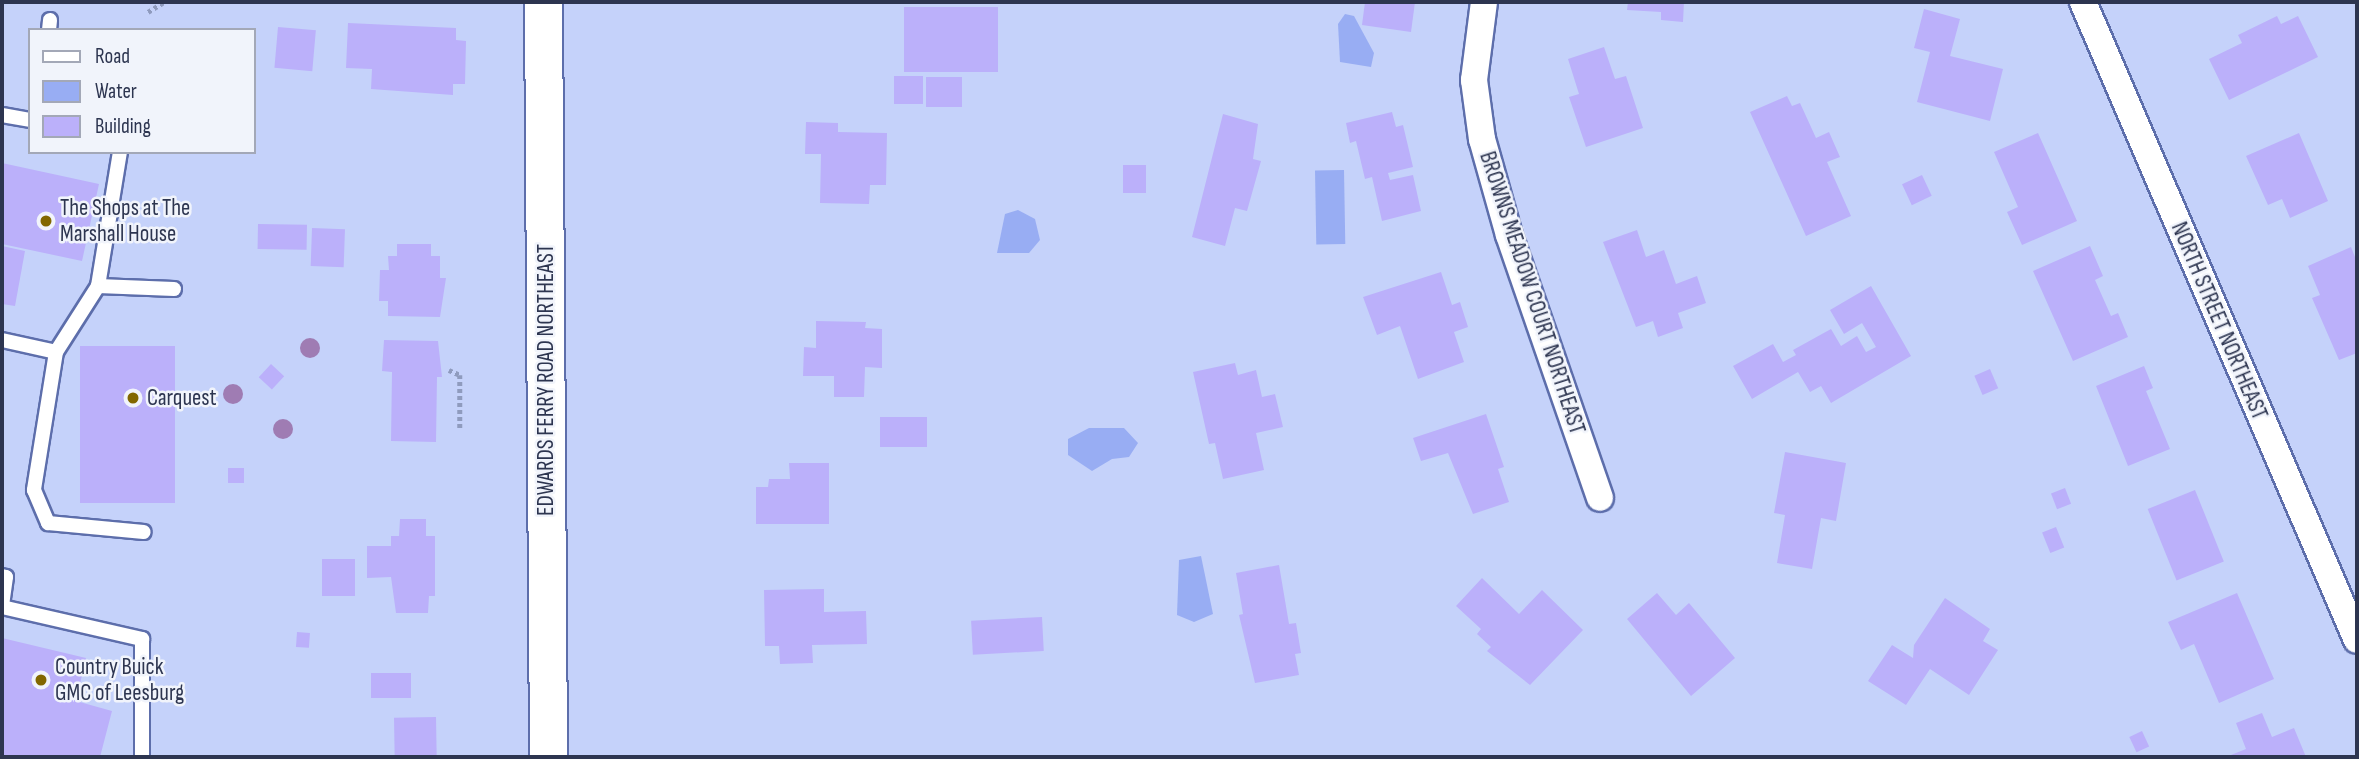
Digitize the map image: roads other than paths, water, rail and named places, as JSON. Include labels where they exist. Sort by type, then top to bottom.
[{"type":"street","name":"EDWARDS FERRY ROAD NORTHEAST","points":[[543,2],[548,757]]},
{"type":"street","name":"BROWNS MEADOW COURT NORTHEAST","points":[[1484,2],[1474,80],[1482,139],[1534,312],[1600,498]]},
{"type":"street","name":"NORTH STREET NORTHEAST","points":[[2083,2],[2357,640]]},
{"type":"lane","points":[[2,114],[28,120]]},
{"type":"lane","points":[[121,154],[98,286],[56,352],[34,490],[48,523],[144,532]]},
{"type":"lane","points":[[98,286],[174,289]]},
{"type":"lane","points":[[2,340],[56,352]]},
{"type":"lane","points":[[2,576],[6,577],[2,607],[142,639],[142,757]]},
{"type":"water","points":[[1345,14],[1354,16],[1374,53],[1371,67],[1340,62],[1338,24]]},
{"type":"water","points":[[1344,170],[1345,244],[1316,244],[1315,171]]},
{"type":"water","points":[[1018,210],[1035,219],[1040,240],[1029,253],[997,253],[1005,214]]},
{"type":"water","points":[[1089,428],[1124,428],[1138,443],[1129,457],[1112,459],[1092,471],[1068,455],[1068,439]]},
{"type":"water","points":[[1201,556],[1213,614],[1194,622],[1177,615],[1179,560]]},
{"type":"place","name":"The Shops at The Marshall House","points":[[46,221]]},
{"type":"place","name":"Carquest","points":[[133,398]]},
{"type":"place","name":"Country Buick GMC of Leesburg","points":[[41,680]]}]
